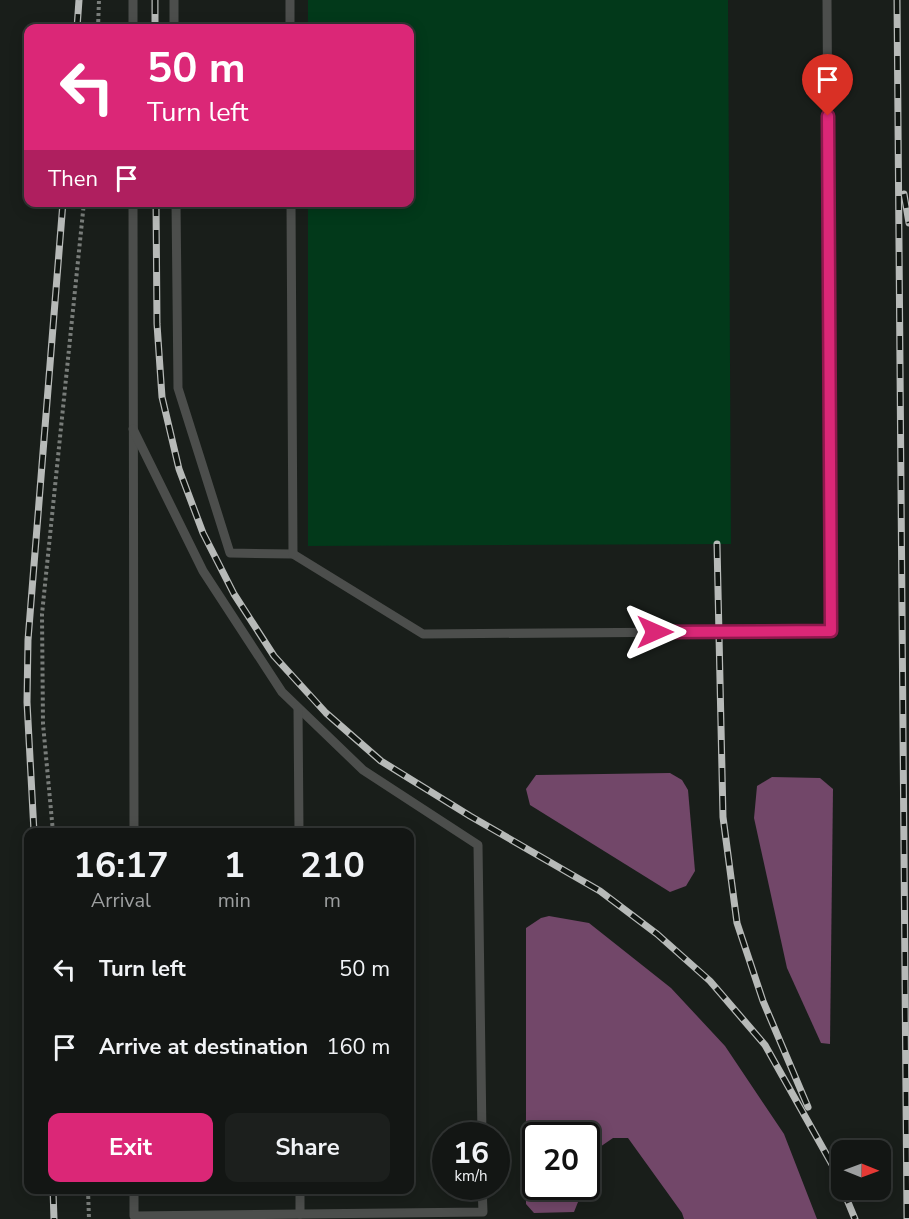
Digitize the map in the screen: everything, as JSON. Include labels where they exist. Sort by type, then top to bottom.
[{"type":"lane","points":[[133,0],[133,24]]},
{"type":"lane","points":[[174,0],[174,24]]},
{"type":"lane","points":[[290,0],[290,24]]},
{"type":"lane","points":[[176,207],[178,388],[230,553],[293,554],[423,633],[831,631],[827,0]]},
{"type":"lane","points":[[133,207],[134,828]]},
{"type":"lane","points":[[291,207],[293,554]]},
{"type":"lane","points":[[133,429],[203,571],[282,692],[363,770],[478,845],[482,1122]]},
{"type":"lane","points":[[298,708],[299,828]]},
{"type":"lane","points":[[134,1194],[134,1216],[483,1212],[483,1200]]},
{"type":"lane","points":[[300,1194],[300,1214]]},
{"type":"path","points":[[98,24],[99,0]]},
{"type":"path","points":[[53,828],[43,724],[42,614],[83,207]]},
{"type":"path","points":[[88,1194],[89,1219]]},
{"type":"shaded area","points":[[670,773],[682,780],[688,790],[695,871],[686,886],[670,892],[530,805],[526,789],[536,775]]},
{"type":"shaded area","points":[[772,777],[820,778],[833,789],[830,1044],[821,1043],[787,968],[754,818],[757,786]]},
{"type":"shaded area","points":[[549,916],[589,923],[671,988],[725,1046],[784,1134],[817,1219],[684,1219],[628,1138],[613,1138],[600,1147],[600,1122],[526,1122],[526,928],[541,918]]},
{"type":"shaded area","points":[[526,1200],[579,1200],[574,1212],[534,1213],[526,1204]]},
{"type":"building","points":[[308,0],[728,0],[731,544],[308,546],[308,207],[414,207],[414,24],[308,24]]},
{"type":"railway","points":[[77,24],[79,0]]},
{"type":"railway","points":[[155,0],[155,24]]},
{"type":"railway","points":[[897,0],[907,1219]]},
{"type":"railway","points":[[904,194],[909,223]]},
{"type":"railway","points":[[34,828],[27,702],[28,640],[63,207]]},
{"type":"railway","points":[[156,207],[157,324],[162,397],[179,469],[203,533],[234,594],[274,656],[326,713],[381,761],[470,816],[600,891],[657,934],[710,981],[765,1045],[831,1163]]},
{"type":"railway","points":[[717,544],[723,817],[737,923],[763,1001],[808,1107]]},
{"type":"railway","points":[[53,1194],[54,1219]]},
{"type":"railway","points":[[847,1200],[855,1219]]},
{"type":"route","points":[[655,632],[831,631],[828,116]]}]
